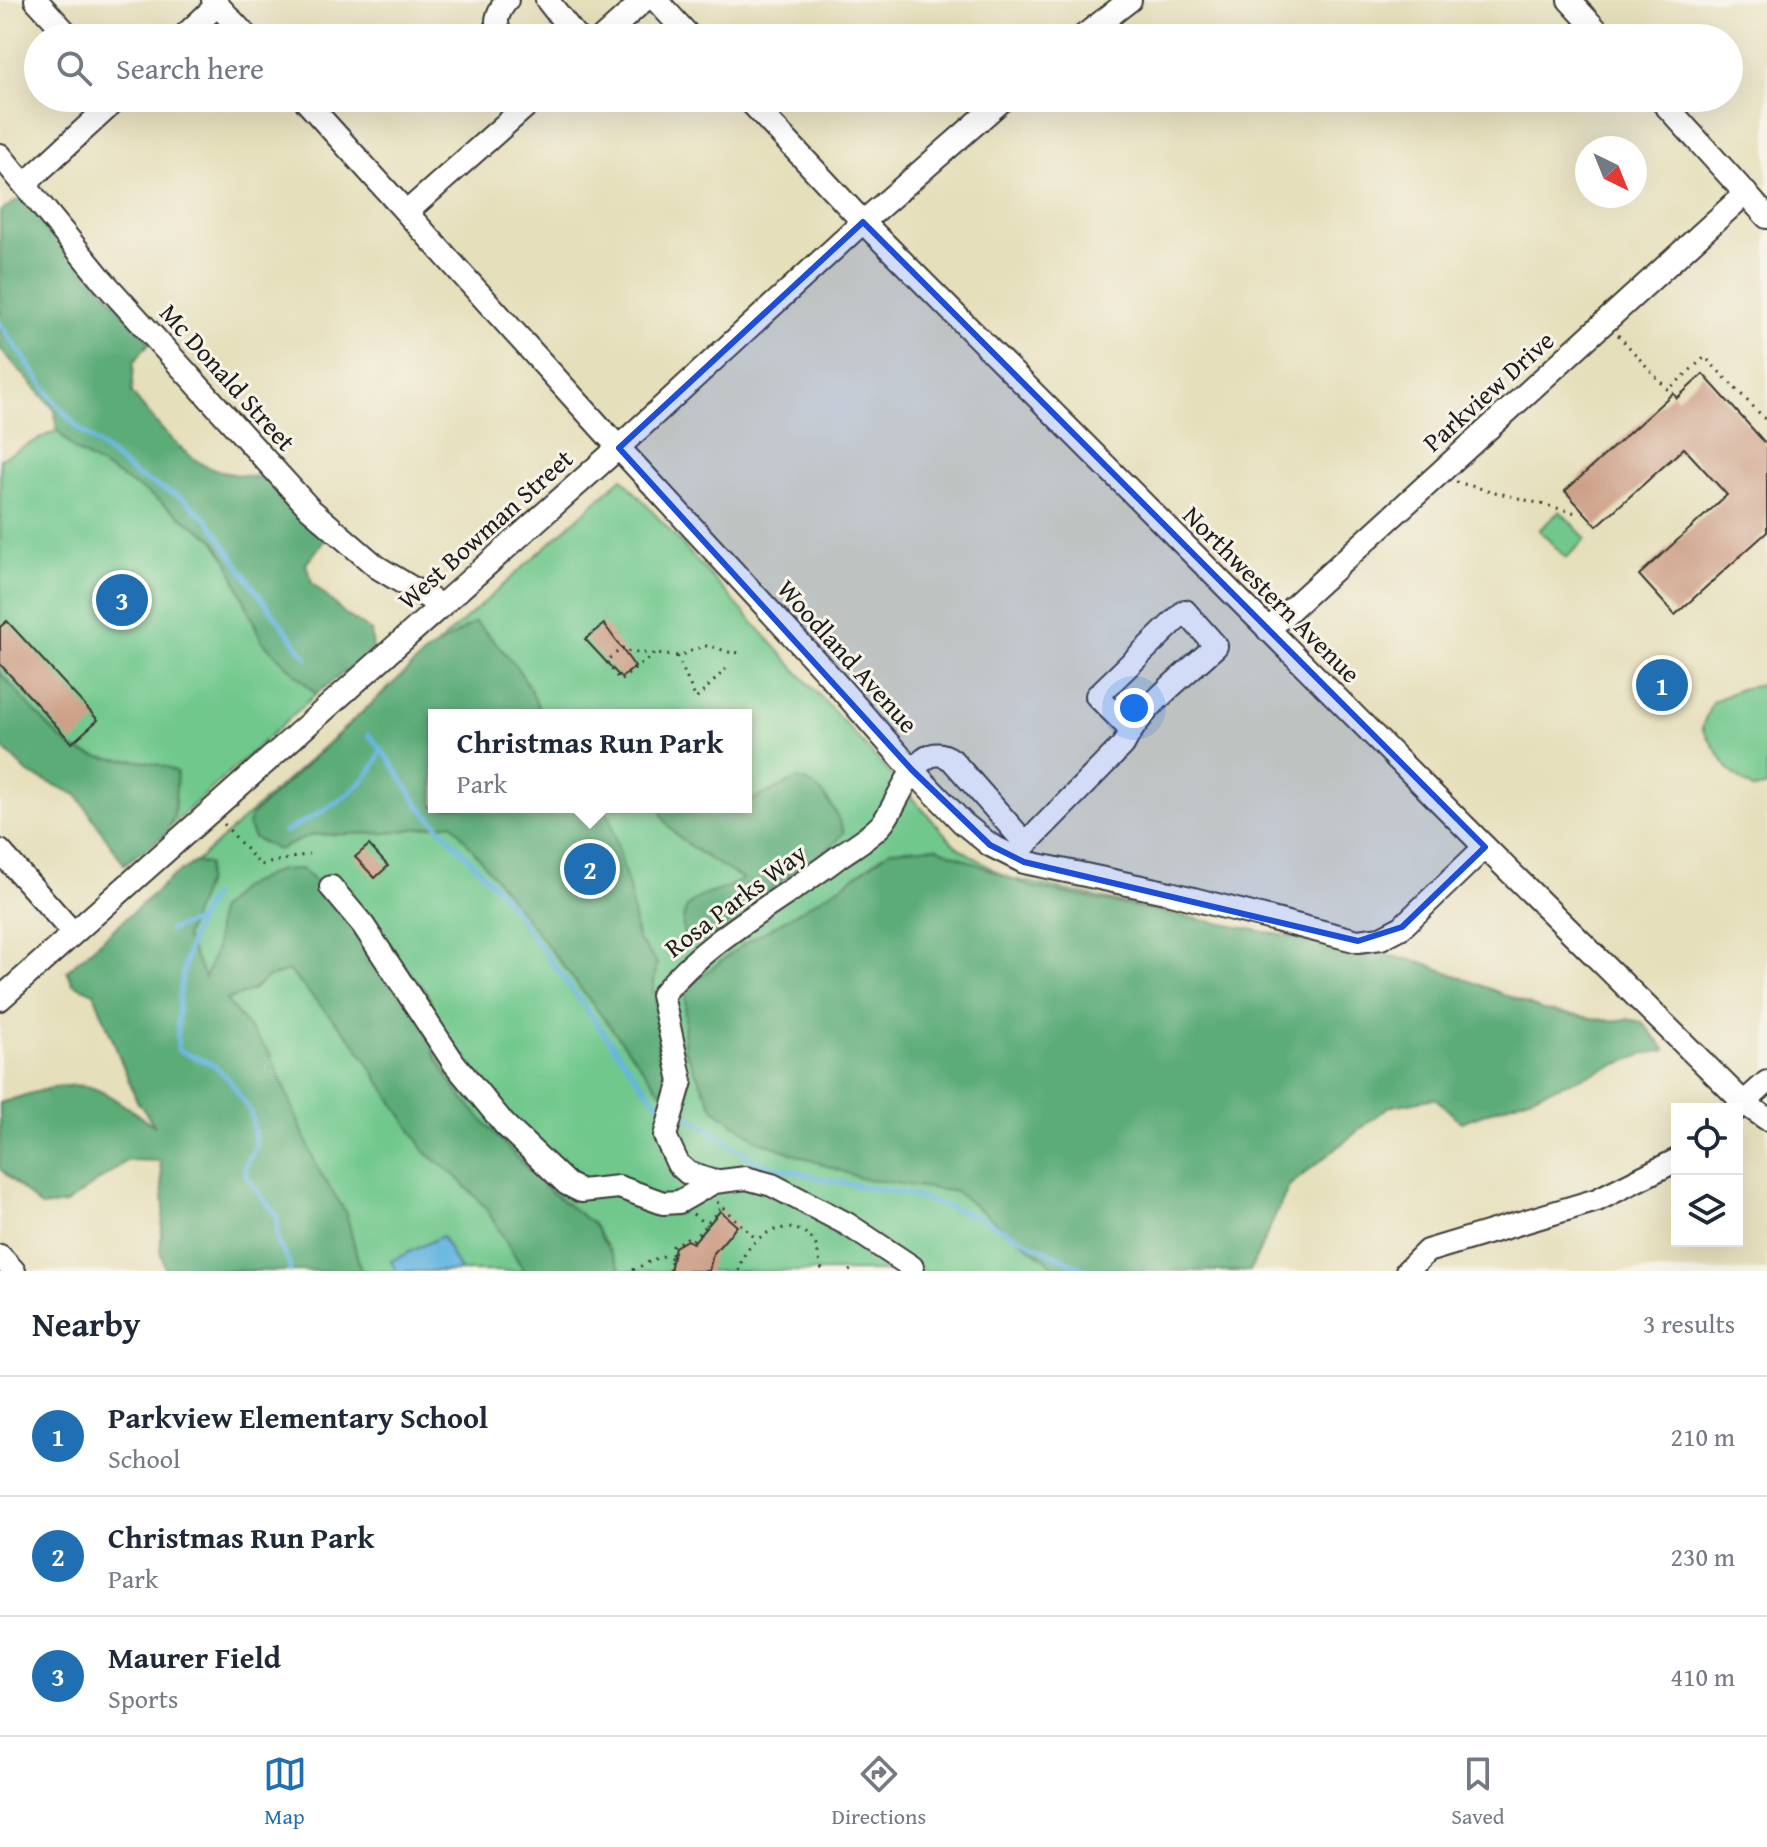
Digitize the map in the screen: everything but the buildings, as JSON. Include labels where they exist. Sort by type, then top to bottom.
[{"type":"street","points":[[36,0],[58,24]]},
{"type":"street","points":[[497,24],[497,12],[507,0]]},
{"type":"street","points":[[547,0],[566,24]]},
{"type":"street","points":[[617,24],[644,0]]},
{"type":"street","points":[[656,0],[678,24]]},
{"type":"street","points":[[1099,24],[1130,0]]},
{"type":"street","points":[[1569,0],[1591,24]]},
{"type":"street","points":[[197,24],[220,3],[237,24]]},
{"type":"street","points":[[25,184],[103,112]]},
{"type":"street","name":"Woodland Avenue","points":[[316,112],[912,770],[963,823],[990,845],[1020,850],[1024,862],[1170,893],[1358,941],[1381,938],[1402,927],[1485,847]]},
{"type":"street","points":[[407,212],[519,112]]},
{"type":"street","name":"Northwestern Avenue","points":[[760,112],[863,222],[1738,1103]]},
{"type":"street","name":"West Bowman Street","points":[[0,999],[619,448],[863,222],[989,112]]},
{"type":"street","points":[[1672,112],[1767,217]]},
{"type":"street","name":"Mc Donald Street","points":[[0,155],[103,281],[310,509],[377,567],[442,606]]},
{"type":"street","name":"Parkview Drive","points":[[1268,630],[1746,193]]},
{"type":"street","points":[[912,770],[934,753],[942,753],[952,760],[1020,850],[1123,745],[1130,729],[1216,646],[1185,611],[1097,696],[1130,729]]},
{"type":"street","name":"Rosa Parks Way","points":[[910,1271],[912,1267],[847,1224],[772,1185],[746,1178],[708,1185],[678,1164],[665,1136],[681,1081],[662,995],[681,971],[705,952],[881,825],[912,770]]},
{"type":"street","points":[[0,851],[73,933]]},
{"type":"street","points":[[331,887],[363,925],[454,1063],[505,1125],[567,1184],[581,1191],[619,1187],[663,1203],[679,1202],[708,1185]]},
{"type":"street","points":[[1743,1104],[1767,1082]]},
{"type":"street","name":"Northwestern Avenue","points":[[1743,1107],[1767,1119]]},
{"type":"street","points":[[1407,1271],[1427,1251],[1597,1200],[1671,1163]]},
{"type":"street","points":[[0,1256],[14,1271]]},
{"type":"path","points":[[1618,335],[1668,390],[1705,357],[1767,421]]},
{"type":"path","points":[[1456,482],[1576,513]]},
{"type":"path","points":[[689,643],[695,649]]},
{"type":"path","points":[[654,654],[620,681],[606,661],[624,647],[629,652],[654,654],[677,656],[711,646],[743,653]]},
{"type":"path","points":[[677,656],[696,699],[726,669]]},
{"type":"path","points":[[224,824],[260,865],[309,854]]},
{"type":"path","points":[[708,1185],[730,1217],[756,1239]]},
{"type":"path","points":[[670,1271],[673,1246],[687,1238],[692,1241],[722,1206]]},
{"type":"path","points":[[689,1211],[706,1225]]},
{"type":"path","points":[[739,1271],[743,1254],[756,1239],[782,1230],[800,1230],[815,1242],[820,1269]]},
{"type":"path","points":[[633,1270],[661,1256],[672,1258]]},
{"type":"highlighted area","points":[[863,222],[1485,847],[1402,927],[1358,941],[1024,862],[990,845],[912,770],[619,448]]},
{"type":"green space","points":[[24,196],[150,342],[134,362],[132,393],[164,432],[209,468],[269,478],[327,537],[306,564],[312,583],[345,614],[371,631],[373,650],[316,694],[262,641],[227,560],[213,539],[149,494],[75,450],[57,430],[55,410],[0,348],[0,211]]},
{"type":"green space","points":[[57,430],[75,450],[149,494],[213,539],[227,560],[262,641],[316,694],[145,849],[0,694],[0,459]]},
{"type":"green space","points":[[622,478],[955,845],[1005,877],[1219,924],[1208,1271],[248,1271],[96,952]]},
{"type":"green space","points":[[1560,511],[1586,539],[1566,558],[1539,530]]},
{"type":"green space","points":[[475,622],[514,664],[530,688],[539,709],[428,709],[428,813],[609,815],[630,892],[637,938],[657,963],[653,990],[671,1072],[661,1092],[452,823],[388,833],[312,835],[278,850],[254,838],[248,825],[251,816],[426,653]]},
{"type":"green space","points":[[0,673],[48,726],[74,749],[100,757],[152,763],[177,772],[174,815],[166,834],[124,864],[77,795],[28,773],[0,745]]},
{"type":"green space","points":[[1767,684],[1767,786],[1754,790],[1729,770],[1702,728],[1712,702],[1740,689]]},
{"type":"green space","points":[[797,779],[806,781],[821,792],[844,832],[823,853],[784,878],[724,927],[698,941],[685,944],[684,913],[690,904],[743,879],[681,839],[662,813],[752,813],[752,800]]},
{"type":"green space","points":[[936,847],[1031,887],[1422,962],[1543,1010],[1610,1021],[1627,1019],[1642,1022],[1666,1050],[1645,1054],[1461,1122],[1435,1098],[1388,1107],[1289,1186],[1250,1271],[1061,1271],[956,1192],[860,1178],[759,1141],[714,1109],[684,1049],[686,988],[741,946],[841,886],[891,850]]},
{"type":"green space","points":[[195,862],[208,864],[206,882],[185,937],[205,978],[216,948],[218,911],[240,888],[279,870],[301,869],[382,941],[426,991],[437,1016],[434,1052],[463,1099],[552,1193],[593,1224],[622,1271],[524,1271],[485,1207],[456,1176],[426,1153],[354,1042],[289,971],[267,978],[251,991],[226,1000],[271,1055],[317,1167],[346,1213],[361,1271],[166,1271],[160,1251],[164,1206],[160,1161],[128,1160],[66,1204],[41,1207],[0,1169],[0,1103],[31,1093],[63,1086],[93,1088],[155,1126],[137,1101],[94,993],[73,984],[67,971],[172,877]]},
{"type":"water","points":[[442,1236],[460,1271],[396,1271],[391,1261]]},
{"type":"waterway","points":[[0,324],[56,403],[77,427],[137,476],[184,499],[209,521],[307,658]]},
{"type":"waterway","points":[[369,735],[389,759],[418,804],[502,894],[638,1079],[659,1103],[669,1108]]},
{"type":"waterway","points":[[285,832],[354,789],[375,765],[381,750]]},
{"type":"waterway","points":[[170,930],[198,920],[212,896]]},
{"type":"waterway","points":[[198,920],[181,984],[178,1050],[214,1065],[229,1079],[251,1113],[256,1145],[245,1167],[247,1177],[277,1217],[277,1240],[290,1271]]},
{"type":"waterway","points":[[678,1112],[757,1162],[832,1181],[910,1195],[978,1217],[1087,1271]]},
{"type":"place","name":"Maurer Field","points":[[122,600]]},
{"type":"place","name":"Parkview Elementary School","points":[[1662,685]]},
{"type":"place","name":"Christmas Run Park","points":[[590,869]]}]
